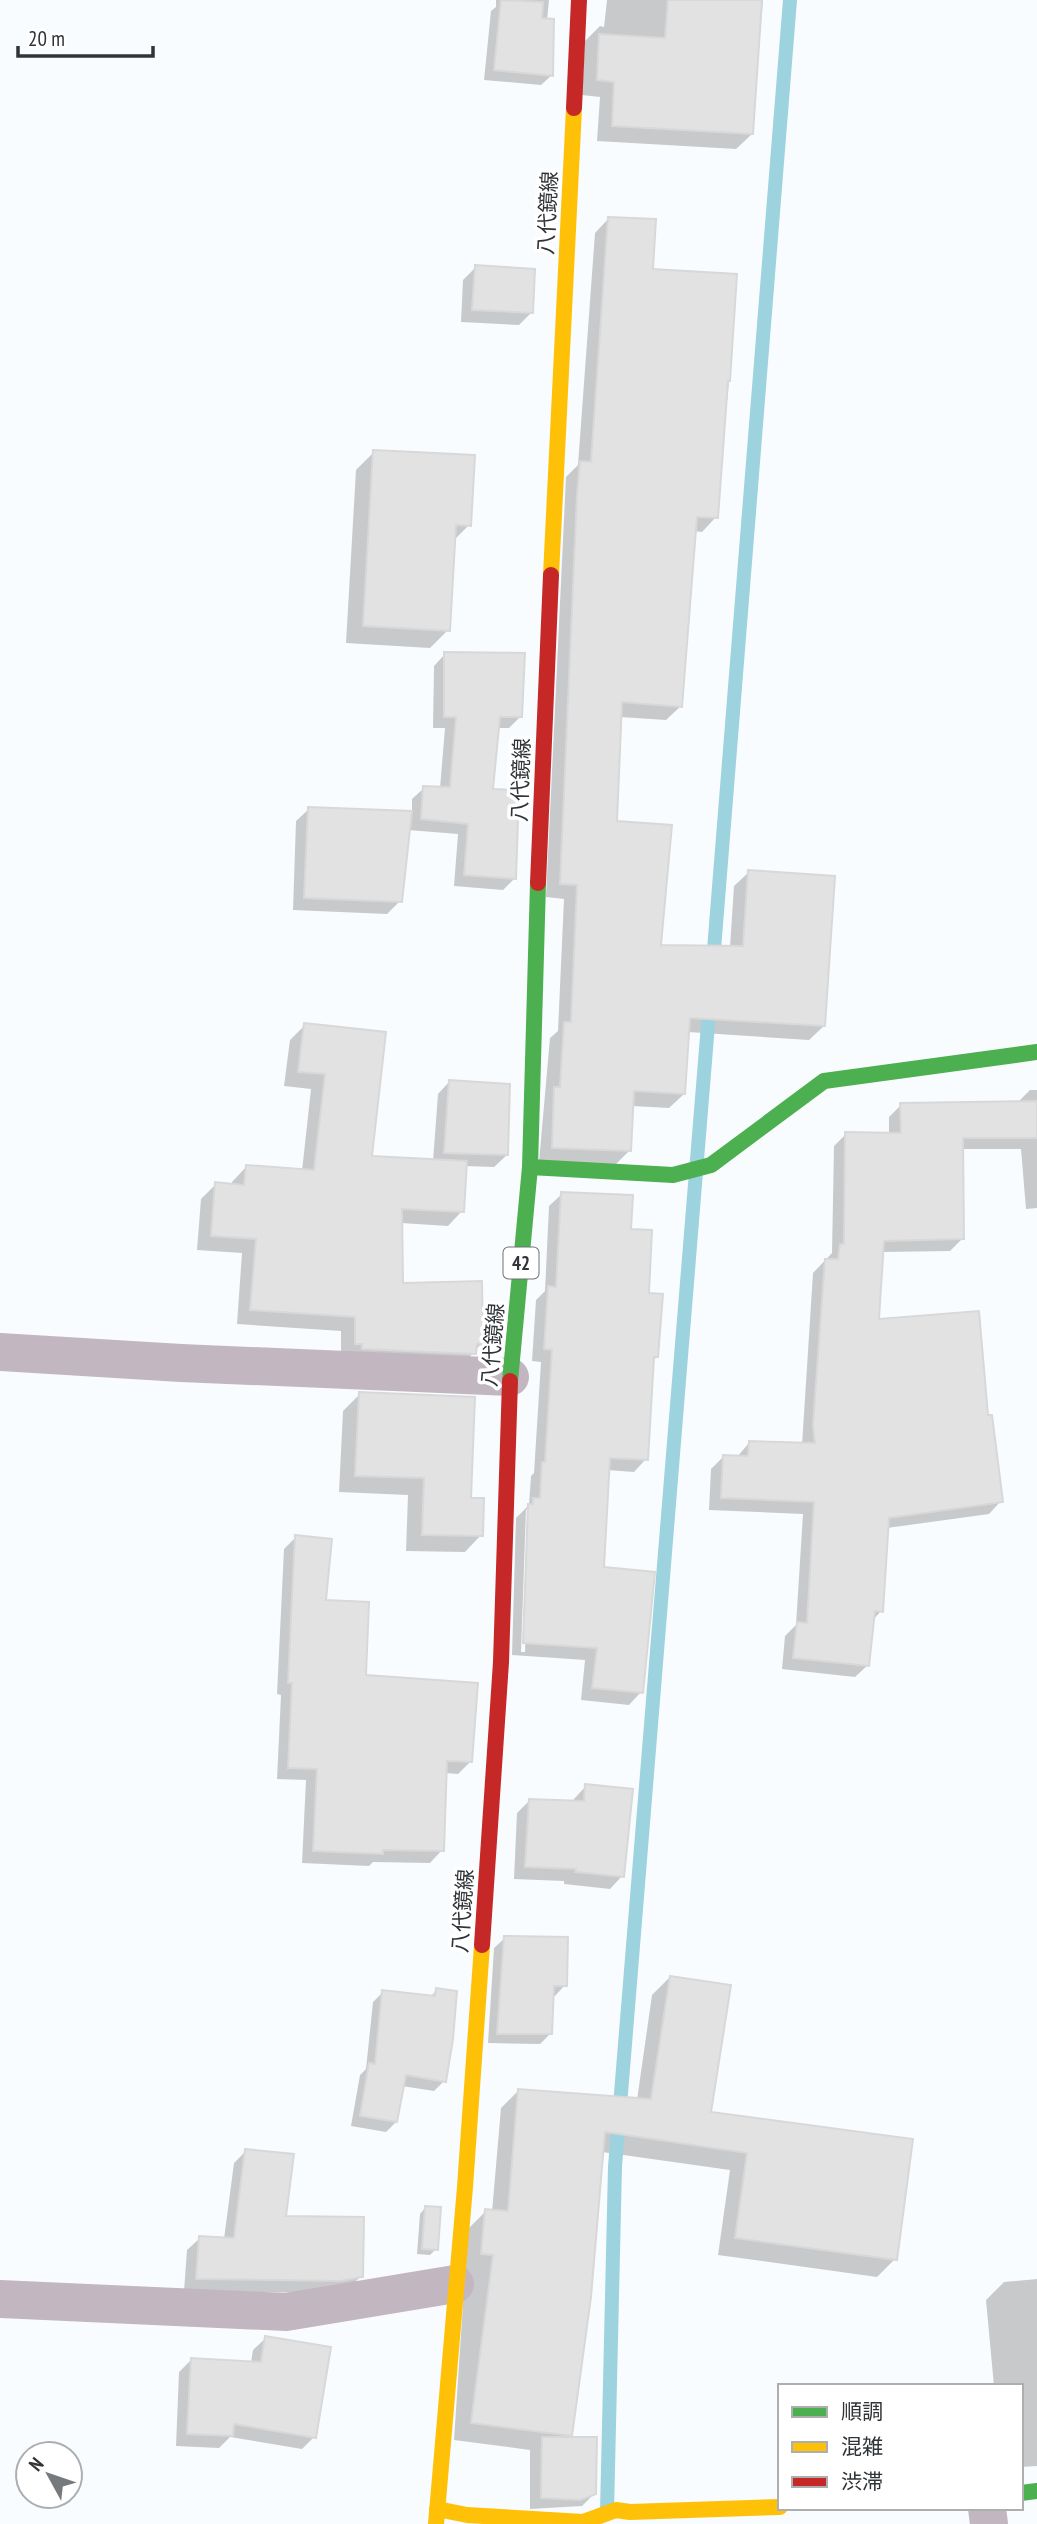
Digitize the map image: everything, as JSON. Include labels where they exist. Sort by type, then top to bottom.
[{"type":"main road","name":"八代鏡線","points":[[436,2516],[466,2175],[501,1662],[510,1377],[530,1167],[540,803],[579,0]]},
{"type":"main road","points":[[530,1167],[673,1175],[711,1165],[824,1081],[1037,1052]]},
{"type":"main road","points":[[436,2516],[467,2515],[583,2522],[615,2510],[631,2512],[778,2507]]},
{"type":"street","points":[[0,1352],[181,1363],[510,1377]]},
{"type":"street","points":[[0,2299],[286,2312],[455,2284]]},
{"type":"building","points":[[501,0],[543,2],[542,18],[554,19],[553,76],[494,70]]},
{"type":"building","points":[[668,0],[762,0],[753,134],[612,126],[614,82],[597,80],[599,34],[665,38]]},
{"type":"building","points":[[608,217],[656,219],[653,269],[737,274],[718,518],[697,517],[682,707],[622,702],[617,821],[672,825],[661,945],[743,946],[748,870],[835,876],[825,1026],[690,1018],[685,1094],[634,1091],[631,1151],[552,1148],[554,1087],[560,1087],[564,1022],[571,1022],[577,885],[560,884],[577,495],[580,461],[591,462]]},
{"type":"building","points":[[475,265],[535,269],[533,313],[472,310]]},
{"type":"building","points":[[373,450],[475,455],[471,526],[456,525],[450,631],[363,626]]},
{"type":"building","points":[[444,652],[525,653],[522,717],[500,717],[493,789],[519,790],[516,879],[464,875],[468,824],[421,819],[423,786],[450,787],[456,717],[444,717]]},
{"type":"building","points":[[308,807],[412,811],[402,902],[304,898]]},
{"type":"building","points":[[304,1023],[386,1032],[372,1156],[467,1161],[464,1212],[402,1209],[403,1283],[482,1281],[483,1345],[477,1344],[476,1354],[362,1349],[362,1344],[355,1344],[355,1317],[250,1310],[256,1239],[211,1236],[215,1182],[244,1185],[246,1165],[314,1170],[325,1074],[298,1072]]},
{"type":"building","points":[[449,1080],[510,1084],[508,1155],[444,1153]]},
{"type":"building","points":[[1037,1101],[1037,1138],[963,1138],[964,1239],[884,1241],[879,1319],[979,1311],[988,1415],[992,1415],[1003,1502],[889,1518],[883,1612],[875,1611],[869,1666],[793,1658],[797,1622],[807,1623],[814,1502],[721,1498],[723,1455],[748,1456],[749,1441],[815,1443],[813,1425],[825,1259],[838,1259],[840,1244],[844,1244],[845,1132],[901,1133],[900,1103]]},
{"type":"building","points":[[561,1192],[633,1195],[631,1229],[652,1230],[649,1293],[663,1294],[658,1357],[654,1357],[648,1460],[610,1458],[604,1567],[655,1572],[643,1693],[592,1688],[597,1648],[523,1643],[528,1504],[533,1504],[533,1498],[540,1498],[542,1462],[545,1462],[552,1350],[544,1349],[548,1286],[556,1287]]},
{"type":"building","points":[[359,1392],[475,1397],[471,1498],[484,1498],[483,1536],[422,1535],[424,1478],[355,1476]]},
{"type":"building","points":[[295,1535],[332,1539],[326,1600],[369,1602],[366,1675],[478,1683],[472,1762],[447,1761],[444,1851],[383,1850],[383,1854],[313,1851],[317,1769],[288,1768],[292,1683],[288,1683]]},
{"type":"building","points":[[585,1784],[633,1789],[624,1877],[575,1872],[576,1869],[525,1867],[529,1799],[584,1801]]},
{"type":"building","points":[[504,1936],[568,1937],[567,1986],[554,1986],[552,2034],[497,2034]]},
{"type":"building","points":[[670,1976],[731,1985],[711,2112],[913,2139],[897,2260],[735,2238],[747,2153],[605,2132],[591,2297],[572,2436],[471,2423],[493,2255],[481,2254],[485,2209],[508,2211],[518,2089],[651,2099]]},
{"type":"building","points":[[436,1988],[457,1991],[446,2082],[406,2075],[397,2122],[360,2116],[369,2063],[375,2064],[382,1990],[435,1996]]},
{"type":"building","points":[[245,2149],[294,2154],[286,2216],[364,2217],[363,2277],[340,2281],[196,2279],[199,2236],[234,2238]]},
{"type":"building","points":[[425,2206],[441,2207],[438,2250],[422,2249]]},
{"type":"building","points":[[265,2336],[331,2347],[316,2438],[234,2424],[233,2436],[187,2434],[191,2358],[261,2362]]},
{"type":"building","points":[[542,2437],[597,2437],[596,2494],[580,2500],[541,2498]]},
{"type":"waterway","points":[[713,962],[790,0]]},
{"type":"waterway","points":[[607,2512],[615,2167],[710,1000]]},
{"type":"traffic: fast","points":[[510,1381],[530,1167],[538,883]]},
{"type":"traffic: fast","points":[[530,1167],[673,1175],[711,1165],[824,1081],[1037,1052]]},
{"type":"traffic: fast","points":[[1023,2493],[1037,2491]]},
{"type":"traffic: slow","points":[[551,575],[574,108]]},
{"type":"traffic: slow","points":[[436,2524],[465,2187],[482,1945]]},
{"type":"traffic: slow","points":[[437,2509],[467,2515],[583,2522],[616,2510],[630,2512],[778,2507]]},
{"type":"traffic: jam","points":[[574,108],[579,0]]},
{"type":"traffic: jam","points":[[538,883],[551,575]]},
{"type":"traffic: jam","points":[[482,1945],[501,1662],[510,1381]]}]
